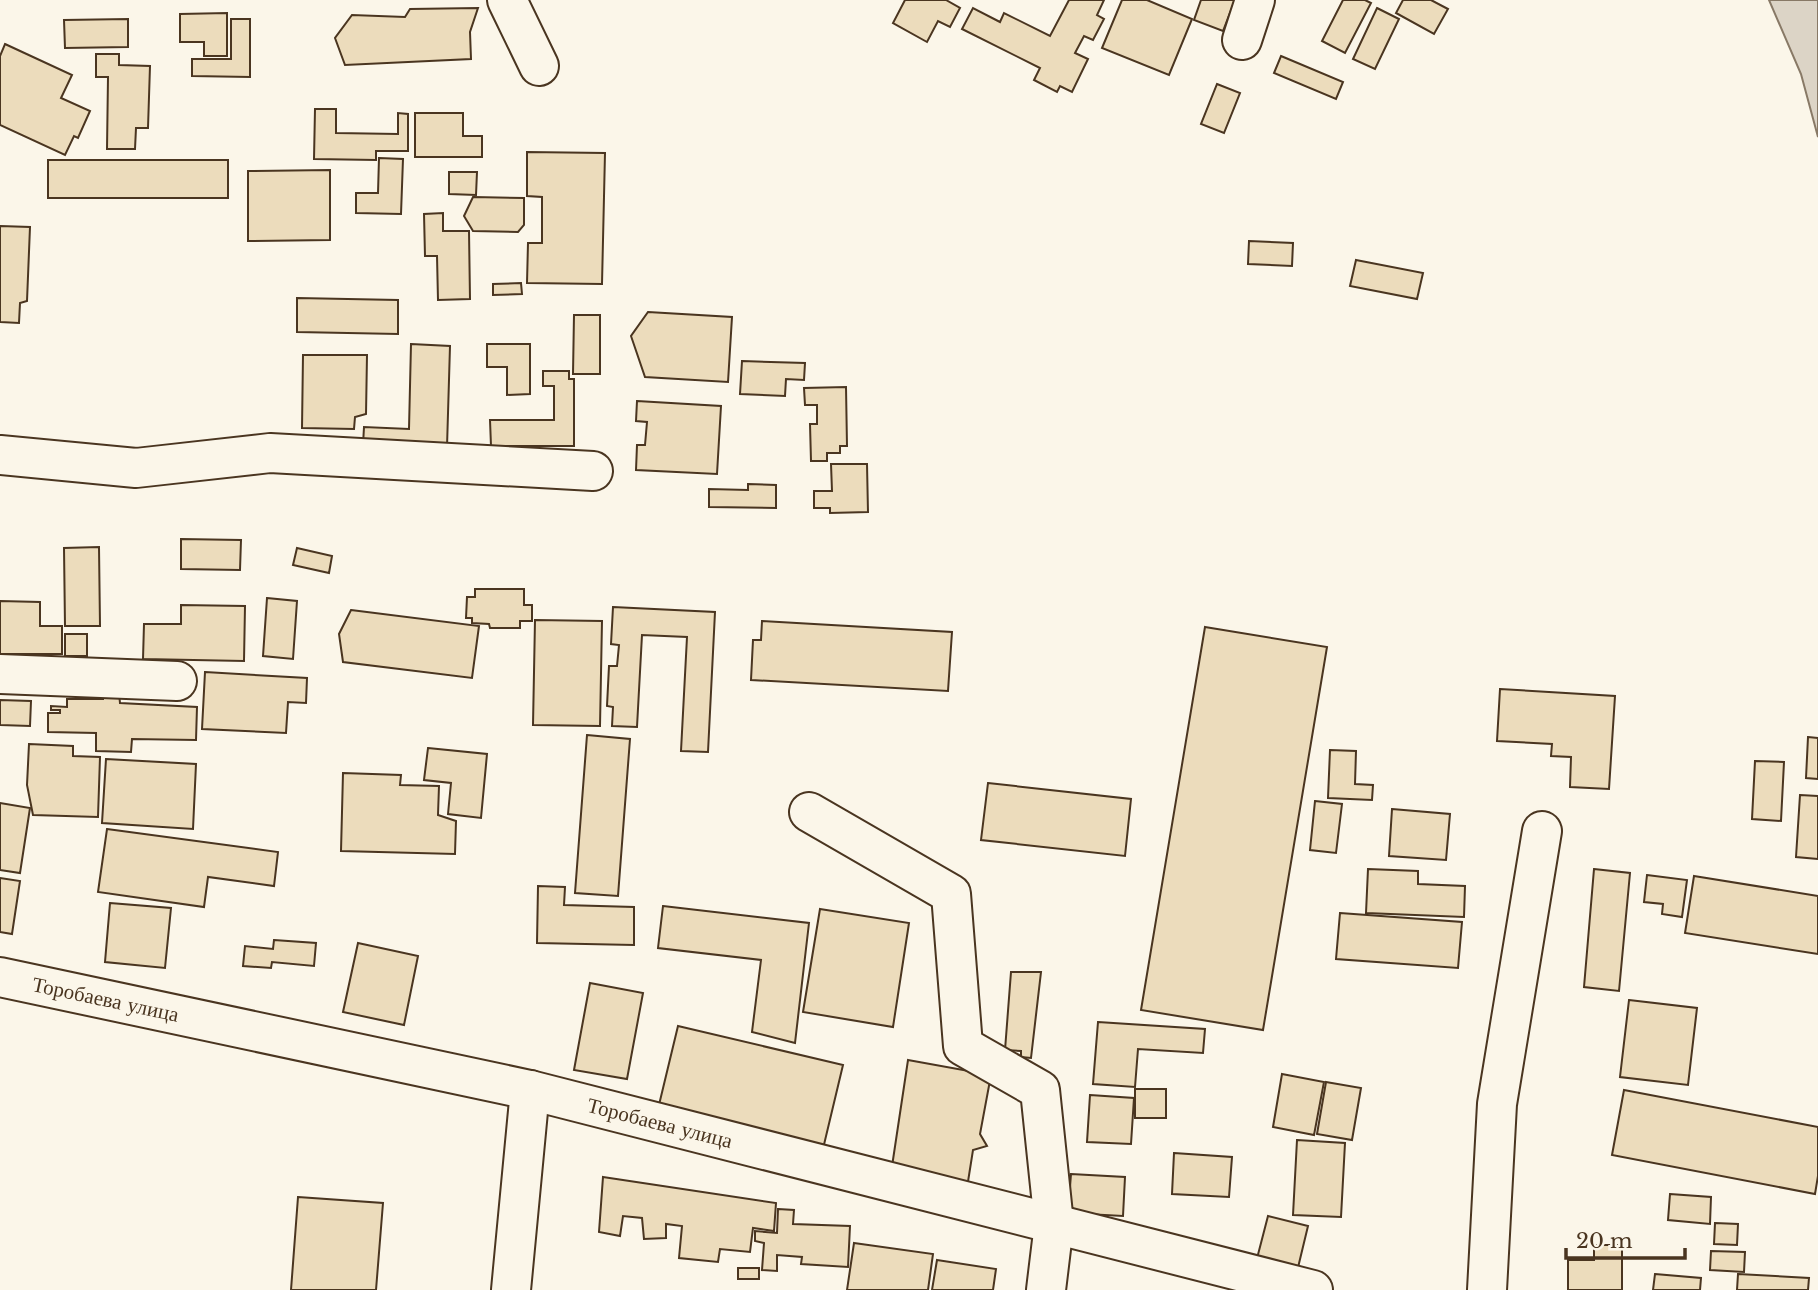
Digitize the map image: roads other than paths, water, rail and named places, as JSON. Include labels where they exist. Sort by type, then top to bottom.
[{"type":"street","points":[[507,0],[539,66]]},
{"type":"street","points":[[1242,40],[1255,0]]},
{"type":"street","points":[[0,456],[136,468],[270,453],[593,471]]},
{"type":"street","points":[[0,674],[177,681]]},
{"type":"street","points":[[809,811],[951,894],[963,1046],[1040,1090],[1054,1224],[1046,1290]]},
{"type":"street","points":[[1487,1290],[1497,1104],[1542,831]]},
{"type":"street","name":"Торобаева улица","points":[[0,977],[530,1090],[1313,1290]]},
{"type":"street","points":[[511,1290],[530,1090]]}]
